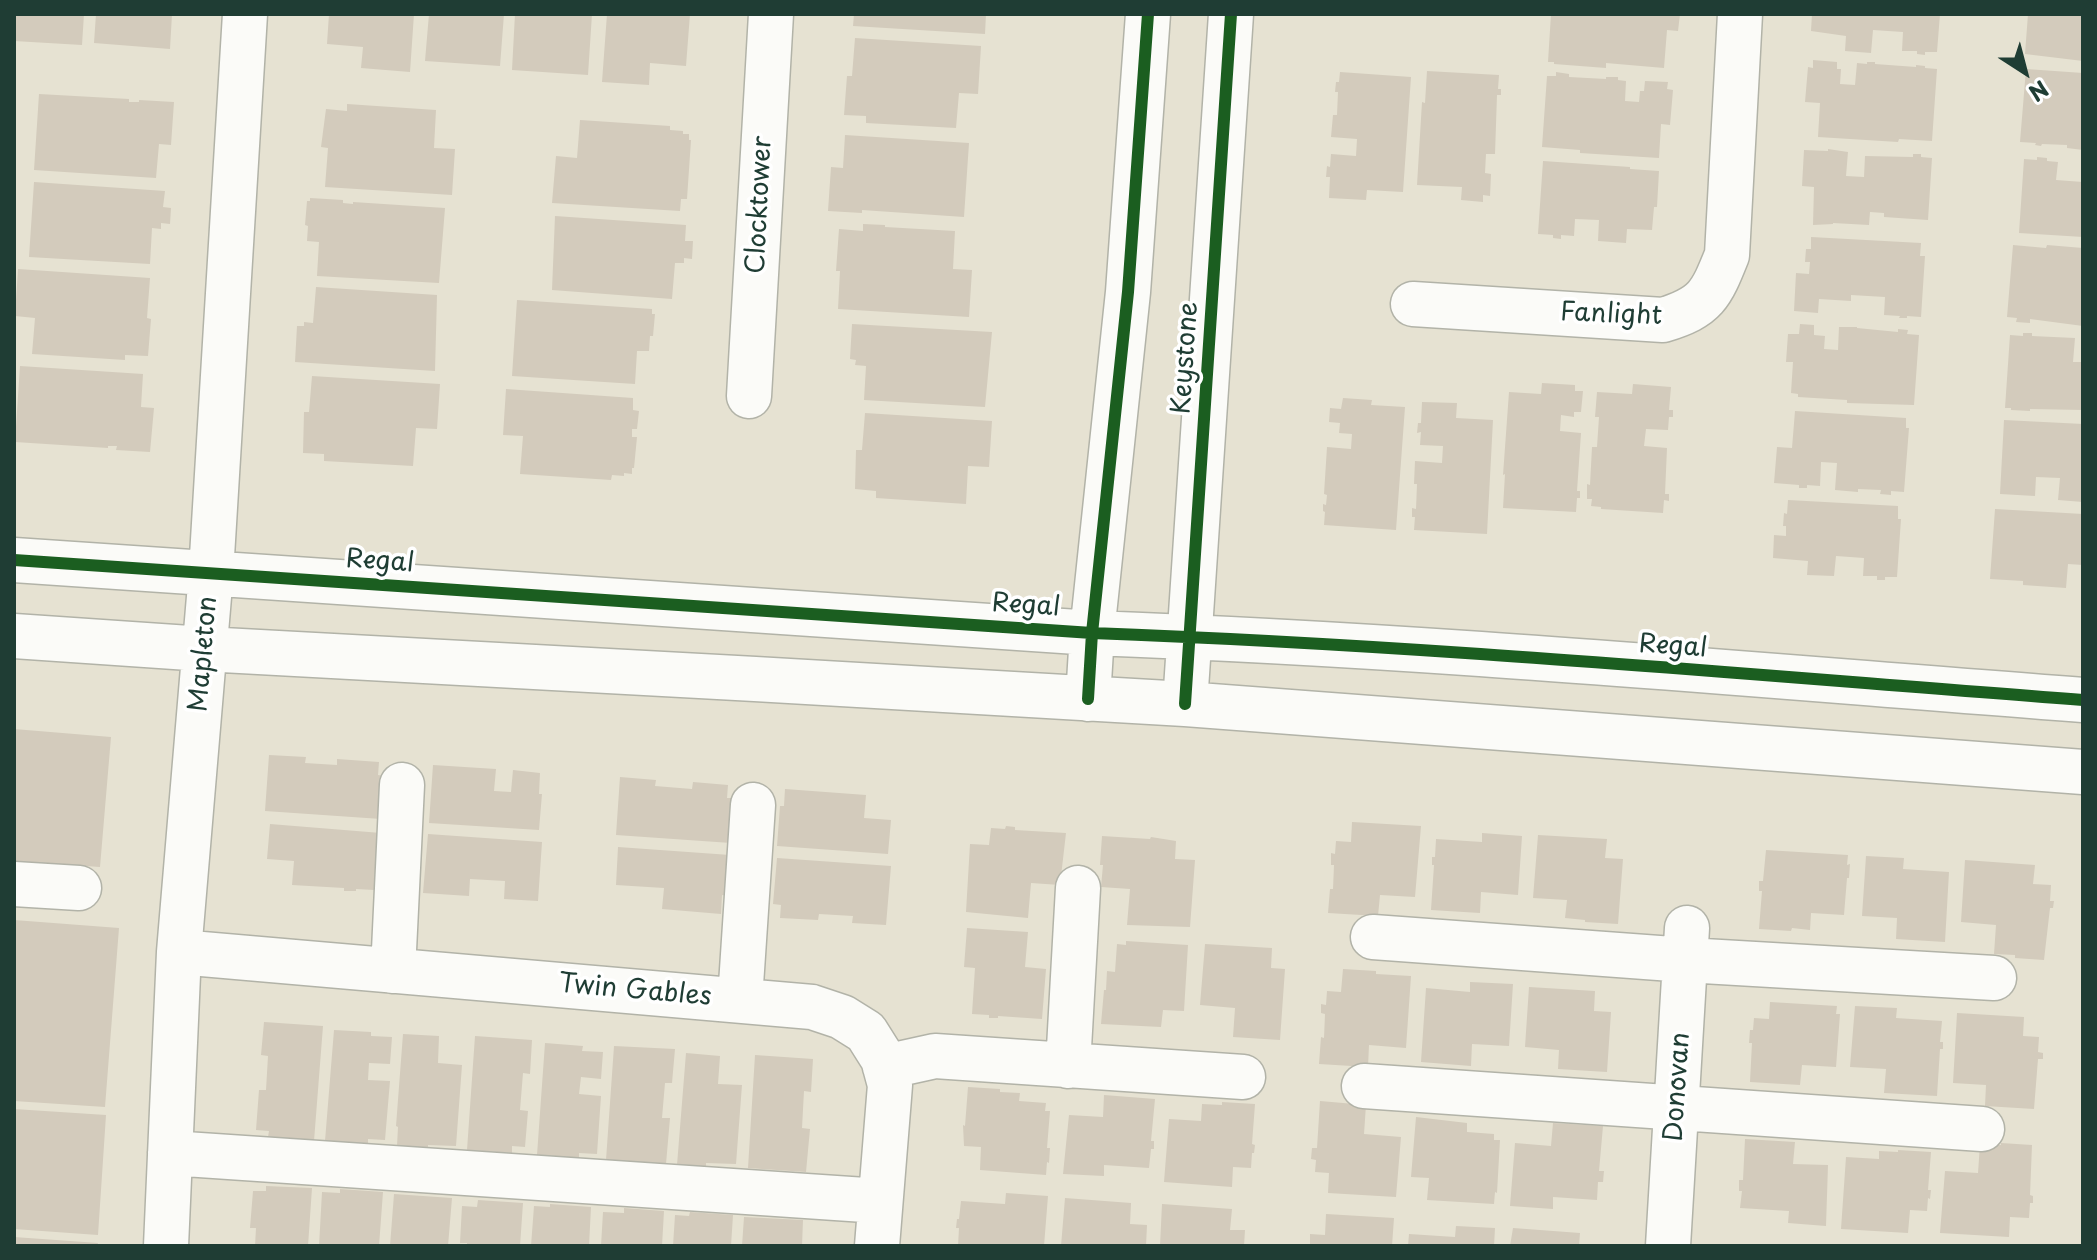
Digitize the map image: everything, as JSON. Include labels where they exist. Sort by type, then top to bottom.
[{"type":"street","name":"Mapleton","points":[[166,1246],[179,952],[211,573],[245,14]]},
{"type":"street","name":"Clocktower","points":[[749,396],[771,14]]},
{"type":"street","points":[[1088,699],[1092,633],[1128,292],[1148,14]]},
{"type":"street","name":"Keystone","points":[[1185,704],[1231,14]]},
{"type":"street","name":"Fanlight","points":[[1413,304],[1663,320],[1684,313],[1705,300],[1715,286],[1727,255],[1740,14]]},
{"type":"street","name":"Regal","points":[[14,560],[1092,633],[1535,658],[2083,700]]},
{"type":"street","points":[[14,636],[1185,704],[2083,772]]},
{"type":"street","points":[[393,971],[402,785]]},
{"type":"street","points":[[740,1000],[753,805]]},
{"type":"street","points":[[14,884],[79,888]]},
{"type":"street","points":[[1068,1066],[1078,888]]},
{"type":"street","points":[[1373,937],[1686,944],[1994,978]]},
{"type":"street","name":"Donovan","points":[[1668,1246],[1686,944]]},
{"type":"street","name":"Twin Gables","points":[[179,952],[812,1007],[842,1017],[866,1032],[883,1059],[890,1085],[877,1246]]},
{"type":"street","points":[[885,1067],[935,1056],[1243,1077]]},
{"type":"street","points":[[1364,1086],[1982,1129]]},
{"type":"street","points":[[170,1153],[880,1201]]},
{"type":"building","points":[[14,14],[84,14],[82,45],[14,41]]},
{"type":"building","points":[[96,14],[172,14],[170,49],[94,43]]},
{"type":"building","points":[[329,14],[414,14],[410,72],[361,68],[363,47],[327,44]]},
{"type":"building","points":[[429,14],[504,14],[500,66],[425,61]]},
{"type":"building","points":[[515,14],[592,14],[588,75],[512,70]]},
{"type":"building","points":[[607,14],[690,14],[686,66],[650,63],[649,85],[602,82]]},
{"type":"building","points":[[854,14],[986,14],[985,34],[853,26]]},
{"type":"building","points":[[1551,14],[1680,14],[1678,31],[1667,30],[1664,68],[1606,63],[1606,68],[1548,62]]},
{"type":"building","points":[[1812,14],[1940,14],[1937,52],[1925,52],[1925,55],[1917,54],[1917,51],[1902,51],[1903,32],[1873,30],[1871,53],[1845,51],[1846,36],[1811,31]]},
{"type":"building","points":[[2028,14],[2083,14],[2083,61],[2025,54]]},
{"type":"building","points":[[855,38],[981,46],[978,94],[959,93],[956,128],[866,123],[866,116],[844,115],[847,76],[852,76]]},
{"type":"building","points":[[1813,60],[1837,62],[1837,69],[1841,69],[1840,84],[1855,85],[1857,63],[1916,65],[1937,69],[1932,141],[1818,137],[1820,103],[1805,102],[1808,67],[1813,68]]},
{"type":"building","points":[[2026,69],[2083,73],[2083,150],[2067,148],[2067,145],[2041,146],[2020,142]]},
{"type":"building","points":[[1427,71],[1499,75],[1501,95],[1497,95],[1495,154],[1486,154],[1485,173],[1491,174],[1490,196],[1483,195],[1483,202],[1461,200],[1462,187],[1417,185]]},
{"type":"building","points":[[1340,72],[1411,77],[1403,192],[1367,190],[1366,200],[1329,198],[1330,177],[1326,177],[1331,154],[1356,156],[1357,139],[1331,137],[1333,115],[1337,115],[1338,92],[1335,92]]},
{"type":"building","points":[[1556,72],[1569,74],[1569,77],[1618,77],[1618,80],[1626,81],[1625,101],[1639,102],[1645,81],[1668,82],[1667,89],[1673,90],[1670,125],[1661,124],[1659,158],[1580,153],[1580,150],[1542,147],[1547,76],[1556,76]]},
{"type":"building","points":[[39,94],[129,99],[129,102],[174,102],[171,145],[159,144],[156,178],[34,170]]},
{"type":"building","points":[[347,104],[436,110],[434,148],[455,149],[452,195],[325,187],[328,148],[321,147],[326,109],[347,111]]},
{"type":"building","points":[[580,120],[670,126],[670,130],[689,134],[687,199],[681,199],[680,211],[552,203],[556,156],[577,158]]},
{"type":"building","points":[[845,135],[969,143],[964,217],[862,210],[862,213],[828,211],[831,167],[843,168]]},
{"type":"building","points":[[1804,150],[1848,152],[1846,176],[1864,177],[1865,156],[1913,157],[1913,154],[1921,154],[1921,157],[1932,158],[1928,220],[1884,217],[1884,213],[1870,212],[1869,225],[1813,225],[1814,187],[1802,186]]},
{"type":"building","points":[[2037,157],[2058,162],[2056,180],[2083,182],[2083,237],[2019,233],[2024,159],[2037,160]]},
{"type":"building","points":[[1543,161],[1659,171],[1652,230],[1627,229],[1626,243],[1598,241],[1599,220],[1575,219],[1574,236],[1561,235],[1561,239],[1538,234]]},
{"type":"building","points":[[34,182],[165,191],[163,207],[171,208],[170,224],[161,223],[161,229],[152,228],[150,264],[29,257]]},
{"type":"building","points":[[310,198],[343,200],[343,203],[353,204],[445,208],[439,283],[317,276],[319,242],[307,241],[308,226],[305,225],[307,201]]},
{"type":"building","points":[[555,216],[686,225],[685,241],[693,241],[692,259],[684,258],[684,263],[675,263],[672,299],[552,290]]},
{"type":"building","points":[[863,224],[955,231],[953,269],[972,270],[969,317],[838,309],[840,271],[836,271],[839,229],[863,231]]},
{"type":"building","points":[[1811,237],[1921,243],[1920,256],[1925,256],[1921,317],[1884,315],[1885,297],[1851,295],[1851,301],[1819,299],[1818,313],[1794,311],[1796,273],[1809,274],[1810,262],[1805,262],[1806,249],[1811,249]]},
{"type":"building","points":[[2013,245],[2083,248],[2083,326],[2030,319],[2030,323],[2016,322],[2017,318],[2007,317]]},
{"type":"building","points":[[18,269],[150,278],[148,356],[125,355],[125,360],[32,354],[35,318],[15,316]]},
{"type":"building","points":[[316,287],[437,295],[435,371],[295,362],[297,326],[304,326],[304,322],[313,323]]},
{"type":"building","points":[[517,300],[652,309],[652,314],[655,314],[653,336],[650,336],[649,351],[637,351],[635,384],[512,376]]},
{"type":"building","points":[[852,324],[992,332],[985,407],[864,400],[866,366],[855,365],[856,360],[850,359]]},
{"type":"building","points":[[1800,324],[1814,325],[1814,335],[1825,336],[1824,349],[1838,350],[1839,327],[1898,332],[1898,329],[1908,330],[1907,334],[1919,335],[1914,405],[1847,403],[1847,400],[1798,397],[1798,394],[1791,393],[1793,362],[1786,362],[1788,334],[1799,334]]},
{"type":"building","points":[[2023,333],[2075,338],[2073,362],[2083,362],[2083,410],[2005,408],[2010,335],[2023,336]]},
{"type":"building","points":[[20,366],[143,374],[141,407],[154,408],[150,452],[116,450],[117,446],[15,442]]},
{"type":"building","points":[[312,376],[440,384],[437,429],[416,428],[413,466],[324,461],[324,454],[303,453],[304,412],[309,412]]},
{"type":"building","points":[[1542,383],[1575,385],[1575,391],[1583,391],[1581,412],[1574,412],[1574,417],[1561,415],[1560,431],[1581,433],[1577,491],[1580,491],[1580,498],[1577,498],[1576,512],[1503,508],[1509,392],[1541,394]]},
{"type":"building","points":[[1633,384],[1671,387],[1669,410],[1673,410],[1673,417],[1669,417],[1668,430],[1646,429],[1644,446],[1667,448],[1665,494],[1669,494],[1669,501],[1664,500],[1663,513],[1601,509],[1591,506],[1592,499],[1587,499],[1592,447],[1597,447],[1597,392],[1632,394]]},
{"type":"building","points":[[506,389],[633,398],[633,410],[639,411],[637,429],[632,429],[632,437],[637,437],[632,474],[612,475],[611,480],[520,474],[523,436],[503,435]]},
{"type":"building","points":[[1343,398],[1372,400],[1371,405],[1405,407],[1396,530],[1324,525],[1327,447],[1351,449],[1352,434],[1339,433],[1340,423],[1329,422],[1330,408],[1341,409]]},
{"type":"building","points":[[1422,402],[1457,403],[1456,418],[1493,420],[1487,534],[1414,530],[1415,461],[1442,463],[1443,446],[1420,445],[1421,432],[1417,433]]},
{"type":"building","points":[[1795,411],[1906,418],[1906,428],[1909,428],[1904,492],[1891,491],[1891,495],[1880,494],[1881,490],[1835,490],[1837,463],[1821,462],[1820,486],[1799,488],[1799,485],[1774,483],[1777,447],[1792,448]]},
{"type":"building","points":[[865,413],[992,421],[989,467],[968,466],[966,504],[876,498],[876,491],[855,489],[856,450],[862,450]]},
{"type":"building","points":[[2004,420],[2083,424],[2083,502],[2058,500],[2060,478],[2036,477],[2035,496],[2000,494]]},
{"type":"building","points":[[1788,500],[1898,506],[1898,519],[1901,519],[1897,577],[1877,580],[1877,576],[1863,576],[1864,558],[1836,556],[1834,576],[1807,575],[1808,561],[1773,558],[1774,535],[1786,536],[1786,526],[1783,526]]},
{"type":"building","points":[[1995,509],[2083,514],[2083,565],[2068,564],[2066,588],[1990,579]]},
{"type":"building","points":[[14,729],[111,737],[100,867],[14,861]]},
{"type":"building","points":[[269,755],[306,757],[305,763],[337,765],[337,759],[379,762],[378,775],[384,776],[381,819],[265,811]]},
{"type":"building","points":[[433,765],[496,769],[494,791],[511,792],[513,770],[540,773],[539,830],[429,823]]},
{"type":"building","points":[[620,777],[656,780],[655,786],[692,789],[693,782],[728,785],[727,798],[734,798],[731,843],[616,835]]},
{"type":"building","points":[[785,789],[866,795],[864,818],[891,820],[888,854],[777,846],[780,806],[784,806]]},
{"type":"building","points":[[1352,822],[1421,826],[1415,897],[1380,895],[1378,916],[1328,913],[1330,889],[1333,889],[1331,853],[1335,854],[1336,841],[1351,842]]},
{"type":"building","points":[[270,824],[381,833],[374,890],[344,891],[344,888],[292,885],[294,861],[267,859]]},
{"type":"building","points":[[1006,826],[1015,827],[1015,830],[1066,833],[1060,885],[1031,883],[1028,918],[966,912],[970,844],[989,845],[991,828],[1005,829]]},
{"type":"building","points":[[1482,833],[1522,836],[1518,895],[1481,892],[1480,913],[1431,910],[1432,857],[1435,857],[1436,839],[1482,842]]},
{"type":"building","points":[[428,834],[542,842],[538,901],[504,899],[505,881],[470,879],[469,896],[423,893]]},
{"type":"building","points":[[1538,835],[1607,839],[1605,858],[1623,859],[1618,924],[1565,918],[1567,900],[1533,898]]},
{"type":"building","points":[[1102,836],[1176,841],[1175,859],[1195,860],[1190,927],[1127,925],[1130,889],[1101,887]]},
{"type":"building","points":[[618,847],[730,855],[727,896],[722,895],[721,914],[662,909],[664,888],[616,885]]},
{"type":"building","points":[[1766,850],[1848,855],[1847,865],[1850,864],[1844,915],[1811,913],[1810,930],[1759,929],[1762,891],[1759,891],[1759,881],[1763,881]]},
{"type":"building","points":[[1866,856],[1904,858],[1903,869],[1949,872],[1945,942],[1896,939],[1897,918],[1862,916]]},
{"type":"building","points":[[777,858],[891,866],[886,925],[852,923],[853,916],[819,914],[818,920],[780,918],[781,905],[773,904]]},
{"type":"building","points":[[1965,860],[2035,865],[2033,884],[2051,885],[2050,901],[2054,901],[2053,908],[2050,908],[2044,960],[1994,954],[1996,925],[1961,922]]},
{"type":"building","points":[[14,920],[119,928],[105,1107],[14,1101]]},
{"type":"building","points":[[967,928],[1028,932],[1025,967],[1046,969],[1042,1019],[989,1018],[989,1015],[972,1014],[975,968],[964,967]]},
{"type":"building","points":[[1126,941],[1188,945],[1184,1011],[1163,1010],[1161,1027],[1101,1024],[1107,971],[1115,972],[1117,944],[1126,945]]},
{"type":"building","points":[[1205,944],[1272,948],[1271,968],[1285,969],[1280,1040],[1233,1037],[1235,1008],[1200,1005]]},
{"type":"building","points":[[1343,969],[1411,976],[1406,1048],[1369,1045],[1368,1067],[1319,1064],[1325,1014],[1321,1013],[1321,1004],[1326,1005],[1327,991],[1341,992]]},
{"type":"building","points":[[1470,982],[1513,984],[1509,1046],[1472,1044],[1471,1066],[1421,1062],[1426,988],[1470,992]]},
{"type":"building","points":[[1529,987],[1595,991],[1594,1011],[1611,1012],[1607,1072],[1558,1069],[1559,1050],[1525,1047]]},
{"type":"building","points":[[1770,1002],[1837,1006],[1836,1014],[1840,1014],[1836,1067],[1802,1065],[1800,1085],[1750,1082],[1750,1030],[1753,1030],[1754,1018],[1769,1019]]},
{"type":"building","points":[[1855,1006],[1897,1008],[1896,1018],[1942,1021],[1940,1042],[1943,1042],[1943,1049],[1940,1049],[1937,1096],[1884,1093],[1886,1069],[1850,1067]]},
{"type":"building","points":[[1957,1013],[2024,1017],[2023,1036],[2039,1037],[2038,1052],[2043,1053],[2043,1059],[2038,1059],[2034,1109],[1985,1106],[1986,1085],[1953,1083]]},
{"type":"building","points":[[264,1022],[323,1026],[314,1141],[268,1137],[269,1131],[256,1130],[259,1090],[266,1090],[268,1056],[261,1055]]},
{"type":"building","points":[[334,1030],[371,1032],[371,1036],[392,1037],[390,1064],[369,1063],[368,1080],[390,1081],[385,1140],[368,1139],[368,1144],[325,1141]]},
{"type":"building","points":[[403,1034],[439,1036],[438,1063],[462,1065],[456,1146],[428,1145],[428,1149],[397,1146]]},
{"type":"building","points":[[475,1036],[532,1040],[530,1074],[523,1073],[520,1110],[528,1111],[525,1147],[512,1146],[512,1153],[467,1150]]},
{"type":"building","points":[[545,1043],[583,1046],[582,1051],[603,1052],[601,1079],[581,1077],[579,1094],[601,1096],[597,1154],[579,1153],[579,1158],[537,1155]]},
{"type":"building","points":[[614,1046],[675,1049],[672,1083],[665,1083],[662,1118],[670,1118],[666,1164],[606,1160]]},
{"type":"building","points":[[686,1053],[720,1056],[718,1084],[742,1085],[736,1164],[706,1163],[706,1167],[677,1165]]},
{"type":"building","points":[[755,1055],[813,1059],[811,1092],[804,1091],[802,1128],[810,1129],[806,1172],[748,1168]]},
{"type":"building","points":[[968,1087],[1020,1093],[1019,1101],[1046,1103],[1045,1111],[1050,1111],[1047,1148],[1050,1148],[1046,1175],[980,1170],[981,1147],[964,1146],[963,1125]]},
{"type":"building","points":[[1104,1095],[1155,1099],[1151,1141],[1154,1141],[1154,1149],[1151,1149],[1149,1168],[1104,1165],[1104,1176],[1063,1174],[1069,1115],[1103,1117]]},
{"type":"building","points":[[1320,1101],[1366,1105],[1364,1134],[1401,1137],[1396,1197],[1328,1193],[1329,1173],[1315,1172],[1316,1160],[1311,1159],[1312,1148],[1317,1148]]},
{"type":"building","points":[[1222,1102],[1255,1104],[1252,1144],[1255,1145],[1251,1168],[1233,1167],[1232,1187],[1164,1182],[1169,1119],[1201,1121],[1202,1104],[1222,1105]]},
{"type":"building","points":[[14,1109],[106,1115],[98,1235],[14,1229]]},
{"type":"building","points":[[1416,1117],[1467,1123],[1467,1132],[1494,1134],[1494,1140],[1500,1140],[1494,1204],[1427,1200],[1429,1178],[1411,1177]]},
{"type":"building","points":[[1553,1123],[1603,1126],[1599,1171],[1604,1171],[1603,1182],[1598,1182],[1597,1200],[1553,1197],[1553,1209],[1510,1206],[1515,1143],[1551,1146]]},
{"type":"building","points":[[1745,1139],[1795,1142],[1793,1164],[1828,1165],[1826,1226],[1788,1223],[1789,1211],[1740,1208],[1742,1191],[1739,1191],[1739,1180],[1743,1180]]},
{"type":"building","points":[[1980,1144],[2032,1145],[2030,1195],[2033,1196],[2033,1203],[2030,1203],[2029,1218],[2010,1217],[2009,1237],[1940,1233],[1945,1171],[1978,1173]]},
{"type":"building","points":[[1879,1151],[1931,1152],[1928,1190],[1931,1190],[1927,1211],[1910,1210],[1908,1233],[1841,1229],[1846,1157],[1879,1159]]},
{"type":"building","points":[[266,1186],[312,1188],[308,1246],[255,1246],[256,1228],[250,1228],[253,1191],[266,1191]]},
{"type":"building","points":[[340,1189],[383,1192],[379,1246],[319,1246],[322,1192],[340,1193]]},
{"type":"building","points":[[1006,1193],[1048,1196],[1044,1246],[958,1246],[959,1228],[956,1228],[961,1201],[1005,1204]]},
{"type":"building","points":[[394,1194],[452,1198],[448,1246],[390,1246]]},
{"type":"building","points":[[1065,1198],[1131,1203],[1130,1224],[1147,1225],[1146,1246],[1061,1246]]},
{"type":"building","points":[[478,1200],[523,1203],[520,1246],[467,1246],[467,1243],[460,1243],[462,1206],[477,1207]]},
{"type":"building","points":[[550,1204],[591,1207],[589,1246],[531,1246],[534,1206],[550,1207]]},
{"type":"building","points":[[1162,1204],[1232,1209],[1230,1230],[1245,1230],[1244,1246],[1160,1246]]},
{"type":"building","points":[[624,1208],[664,1211],[662,1246],[601,1246],[603,1212],[624,1213]]},
{"type":"building","points":[[690,1212],[733,1215],[731,1246],[673,1246],[675,1215],[689,1216]]},
{"type":"building","points":[[1326,1214],[1394,1218],[1392,1246],[1310,1246],[1310,1234],[1325,1235]]},
{"type":"building","points":[[744,1217],[803,1220],[802,1246],[742,1246]]},
{"type":"building","points":[[1456,1226],[1495,1228],[1494,1246],[1408,1246],[1409,1234],[1455,1237]]},
{"type":"building","points":[[1513,1228],[1580,1233],[1579,1246],[1510,1246]]},
{"type":"building","points":[[14,1237],[98,1243],[97,1246],[14,1246]]},
{"type":"cycle path","points":[[1088,699],[1092,633],[1128,292],[1148,14]]},
{"type":"cycle path","points":[[1185,704],[1231,14]]},
{"type":"cycle path","points":[[14,560],[1092,633],[1464,653],[2083,700]]}]
